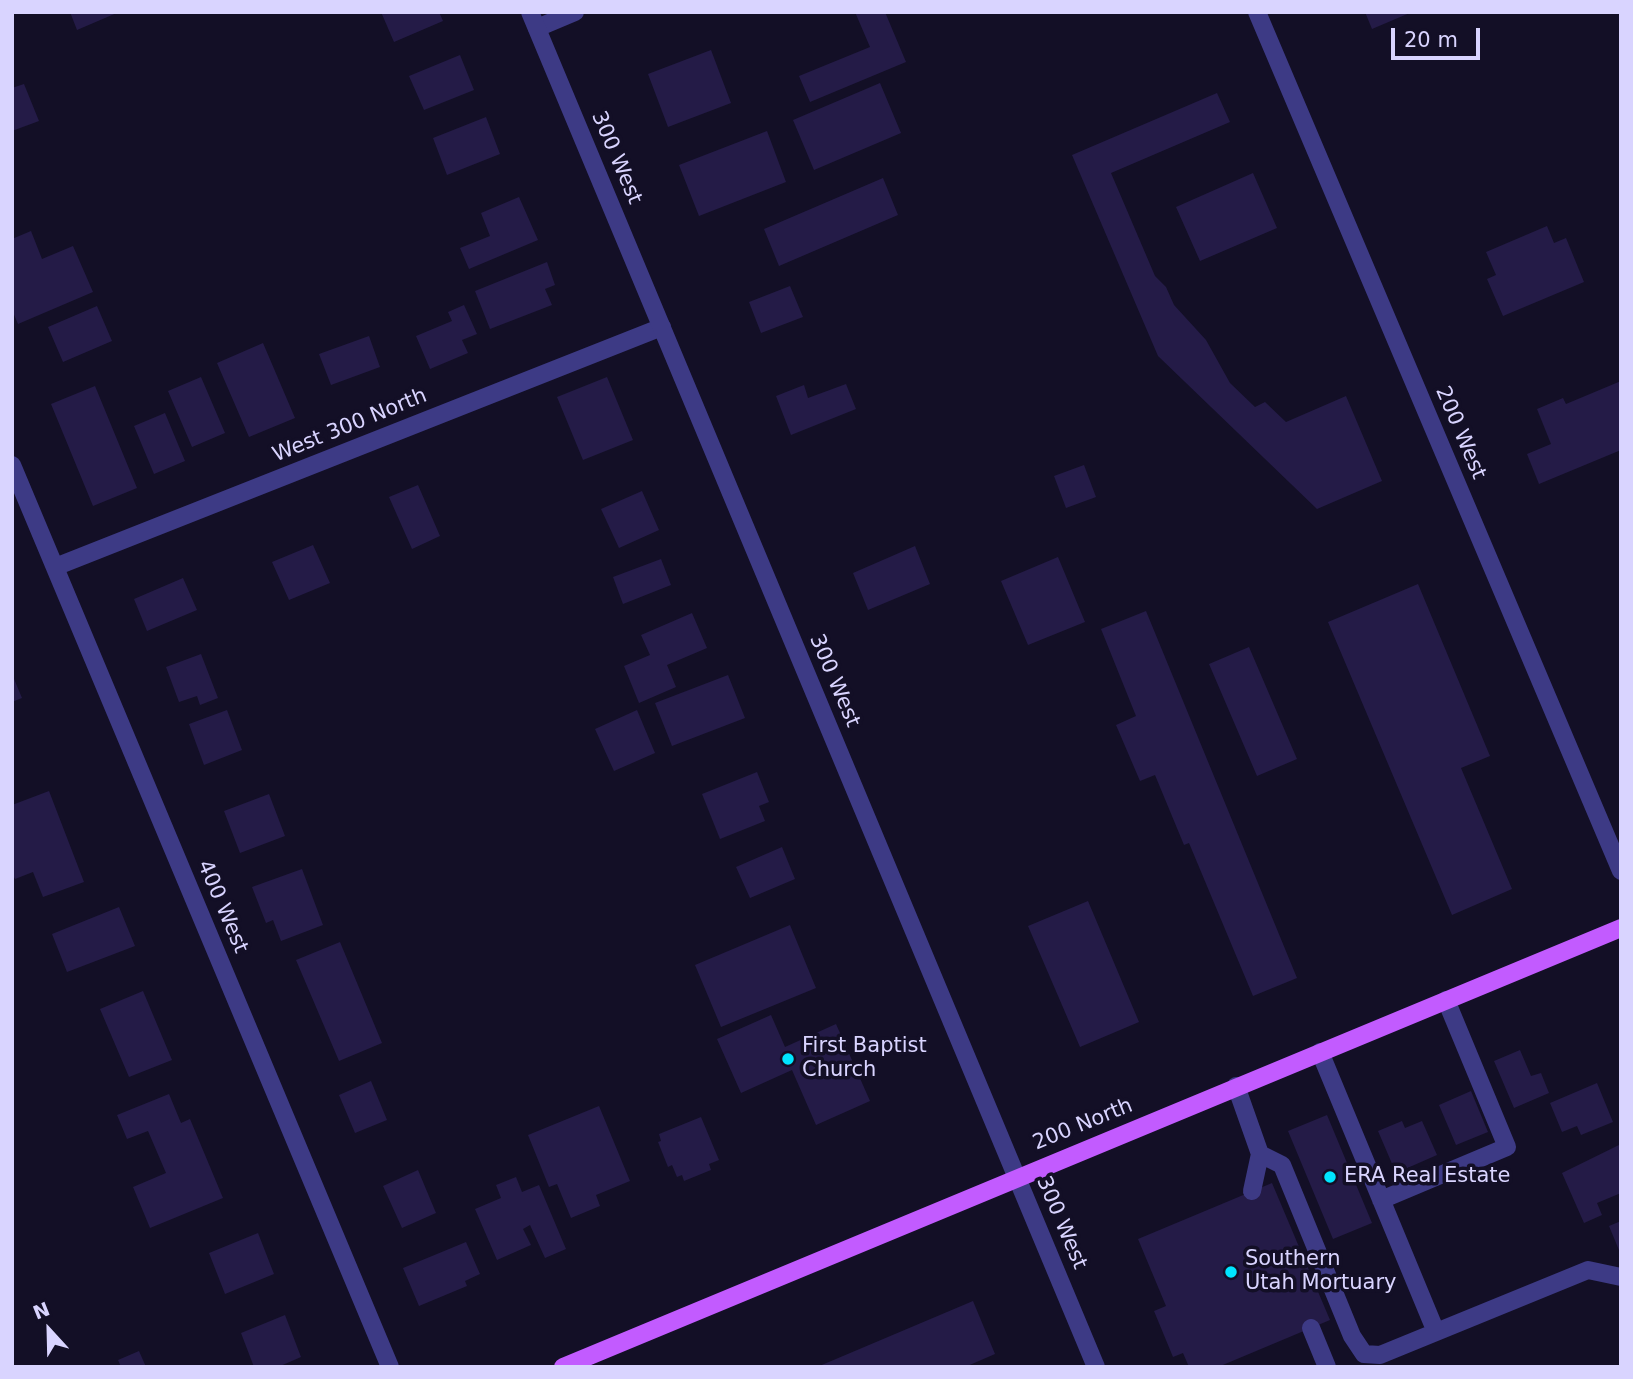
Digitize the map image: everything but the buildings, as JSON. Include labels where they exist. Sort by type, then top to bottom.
[{"type":"main road","name":"200 North","points":[[563,1367],[1621,928]]},
{"type":"street","points":[[534,20],[575,12]]},
{"type":"street","name":"200 West","points":[[1257,12],[1621,871]]},
{"type":"street","name":"300 West","points":[[534,20],[1096,1367]]},
{"type":"street","name":"West 300 North","points":[[55,568],[662,327]]},
{"type":"street","name":"400 West","points":[[12,465],[390,1367]]},
{"type":"street","points":[[1381,1200],[1507,1147],[1446,1000]]},
{"type":"street","points":[[1320,1052],[1436,1332]]},
{"type":"street","points":[[1236,1086],[1260,1154],[1252,1191]]},
{"type":"street","points":[[1260,1154],[1282,1165],[1352,1336],[1364,1354],[1380,1355],[1588,1270],[1621,1277]]},
{"type":"street","points":[[1311,1328],[1327,1367]]},
{"type":"place","name":"First Baptist Church","points":[[788,1059]]},
{"type":"place","name":"ERA Real Estate","points":[[1330,1177]]},
{"type":"place","name":"Southern Utah Mortuary","points":[[1231,1272]]}]
